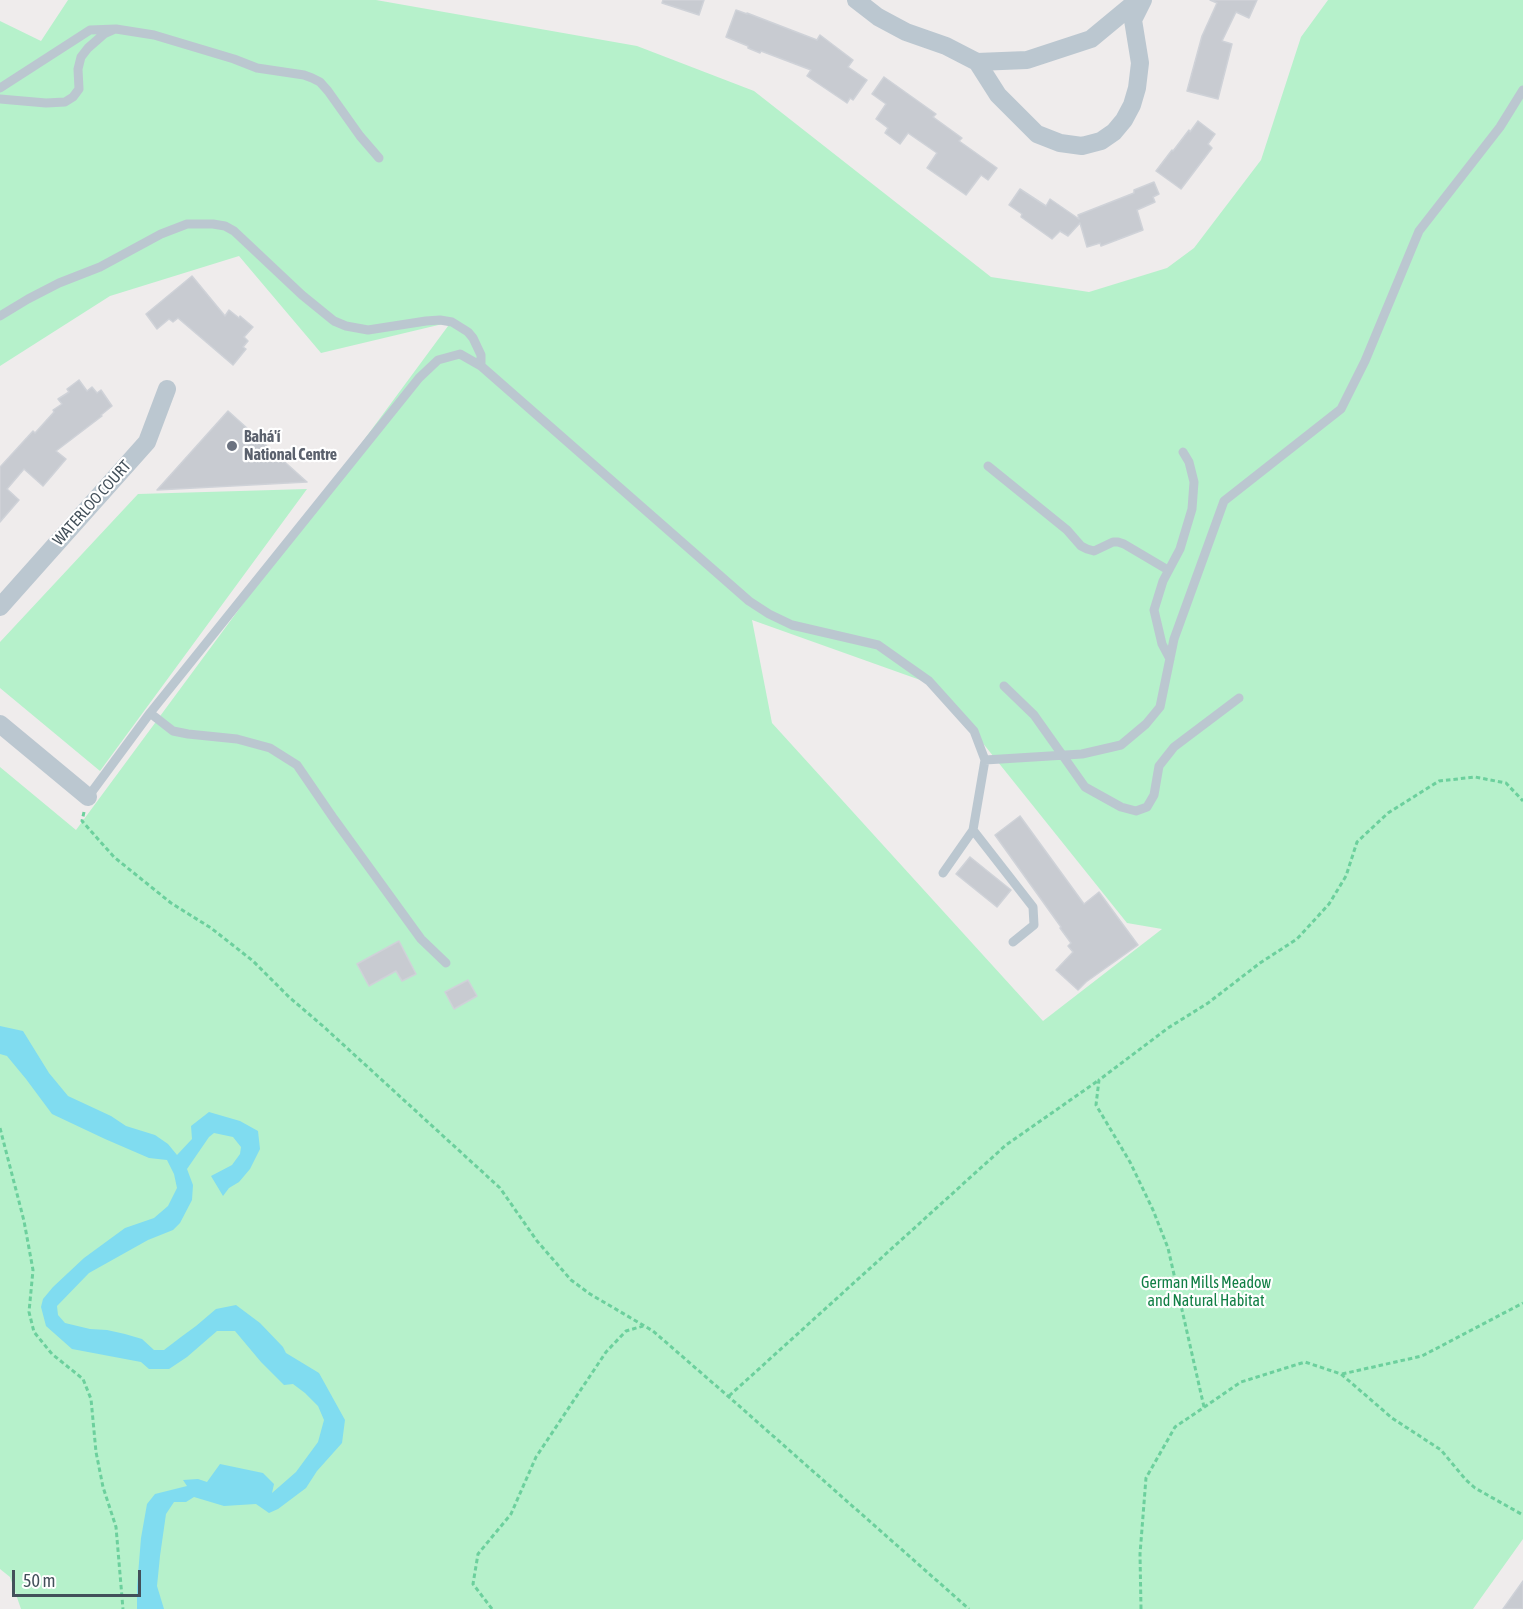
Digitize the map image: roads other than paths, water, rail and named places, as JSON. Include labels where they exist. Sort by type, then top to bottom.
[{"type":"street","points":[[856,0],[906,32],[946,46],[977,62],[1027,60],[1091,39],[1138,0]]},
{"type":"street","points":[[977,62],[998,95],[1037,134],[1060,142],[1082,146],[1101,141],[1125,120],[1132,105],[1140,63],[1133,20],[1143,0]]},
{"type":"street","name":"WATERLOO COURT","points":[[0,607],[147,442],[167,389]]},
{"type":"street","points":[[0,724],[88,797]]},
{"type":"lane","points":[[0,99],[46,103],[65,102],[74,98],[79,89],[78,69],[81,57],[104,34],[116,29]]},
{"type":"lane","points":[[0,88],[90,30],[116,29],[154,35],[257,68],[304,75],[320,82],[378,158]]},
{"type":"lane","points":[[985,760],[1082,754],[1121,745],[1146,724],[1160,707],[1174,639],[1224,501],[1341,409],[1365,361],[1419,231],[1500,127],[1523,90]]},
{"type":"lane","points":[[0,316],[59,283],[100,267],[161,234],[187,224],[213,224],[225,226],[234,231],[302,295],[334,321],[356,329],[368,330],[426,321],[452,322],[473,338],[481,355],[481,366]]},
{"type":"lane","points":[[88,797],[150,713],[419,378],[438,360],[460,354],[481,366],[749,601],[792,625],[878,645],[929,681],[974,731],[985,760],[973,830],[943,873]]},
{"type":"lane","points":[[1170,659],[1162,644],[1154,610],[1163,581],[1180,549],[1192,509],[1194,482],[1189,462],[1183,452]]},
{"type":"lane","points":[[988,466],[1067,530],[1081,546],[1094,550],[1118,542],[1168,570]]},
{"type":"lane","points":[[1004,686],[1034,715],[1085,787],[1121,807],[1136,811],[1147,807],[1154,795],[1159,766],[1174,747],[1239,698]]},
{"type":"lane","points":[[150,713],[173,731],[237,739],[270,748],[297,765],[421,939],[446,963]]},
{"type":"lane","points":[[973,830],[1033,906],[1034,925],[1014,942]]},
{"type":"water","points":[[0,1026],[23,1031],[49,1073],[68,1096],[111,1116],[126,1126],[155,1135],[168,1144],[177,1155],[192,1139],[191,1126],[209,1112],[240,1121],[258,1131],[260,1149],[250,1169],[223,1196],[211,1176],[232,1165],[240,1154],[241,1147],[233,1137],[214,1133],[209,1137],[187,1169],[193,1185],[192,1200],[180,1223],[173,1230],[148,1240],[89,1273],[57,1306],[58,1315],[65,1323],[125,1334],[142,1339],[154,1350],[164,1350],[216,1309],[236,1305],[260,1323],[286,1353],[319,1373],[345,1420],[342,1443],[317,1471],[306,1488],[278,1509],[269,1513],[256,1504],[224,1506],[194,1497],[186,1502],[174,1502],[166,1514],[157,1586],[164,1609],[137,1609],[141,1538],[147,1504],[155,1494],[187,1486],[183,1480],[198,1479],[207,1482],[220,1464],[263,1473],[274,1484],[272,1493],[296,1472],[318,1442],[324,1420],[318,1406],[305,1393],[293,1384],[284,1385],[235,1331],[217,1331],[169,1369],[149,1369],[141,1362],[72,1349],[46,1326],[41,1307],[43,1299],[53,1287],[84,1258],[125,1228],[154,1218],[168,1206],[177,1188],[174,1174],[167,1160],[149,1158],[52,1114],[7,1056],[0,1054]]},
{"type":"place","name":"Bahá'í National Centre","points":[[232,446]]},
{"type":"park label","name":"German Mills Meadow and Natural Habitat","points":[[1206,1292]]}]
